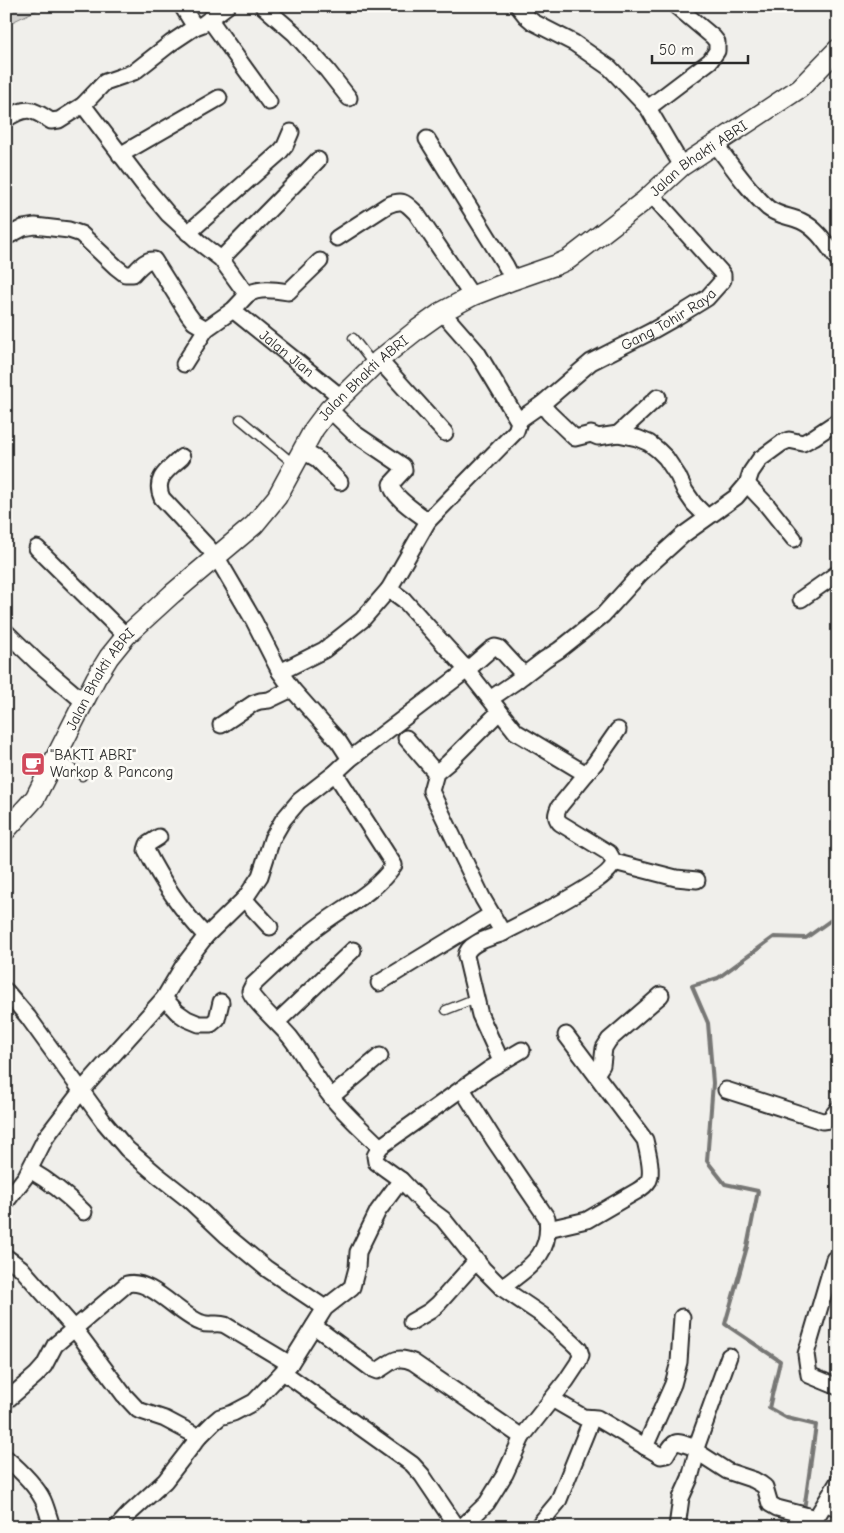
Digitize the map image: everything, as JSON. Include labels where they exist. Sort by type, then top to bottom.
[{"type":"street","points":[[182,6],[195,28]]},
{"type":"street","points":[[6,119],[28,109],[35,110],[50,121],[59,120],[83,105],[105,82],[134,72],[171,43],[204,24],[227,6]]},
{"type":"street","points":[[263,6],[294,33],[349,98]]},
{"type":"street","points":[[518,6],[533,22],[574,43],[610,68],[648,108],[682,166]]},
{"type":"street","points":[[648,108],[710,61],[717,51],[717,42],[713,37],[676,6]]},
{"type":"street","points":[[210,20],[269,102]]},
{"type":"street","name":"Jalan Bhakti ABRI","points":[[6,830],[35,798],[109,657],[126,636],[254,525],[278,497],[314,429],[335,403],[376,362],[442,312],[472,296],[569,259],[636,208],[682,166],[800,88],[838,49]]},
{"type":"street","points":[[120,155],[220,98]]},
{"type":"street","points":[[83,105],[120,155],[168,214],[221,259],[247,295]]},
{"type":"street","points":[[188,232],[280,152],[291,132]]},
{"type":"street","points":[[427,139],[513,280]]},
{"type":"street","points":[[716,145],[758,198],[774,212],[800,220],[812,228],[820,235],[838,260]]},
{"type":"street","points":[[221,259],[318,160]]},
{"type":"street","name":"Gang Tohir Raya","points":[[519,420],[542,404],[591,362],[619,346],[650,332],[707,298],[723,280],[723,275],[651,194]]},
{"type":"street","points":[[337,238],[388,205],[398,201],[404,202],[416,213],[472,296]]},
{"type":"street","points":[[6,237],[23,228],[41,226],[69,230],[81,234],[126,274],[133,274],[146,261],[154,260],[194,322],[206,329]]},
{"type":"street","points":[[184,364],[206,329],[233,310],[247,295],[255,291],[274,290],[288,292],[320,261]]},
{"type":"street","name":"Jalan Jian","points":[[233,310],[335,403],[354,433],[404,466],[405,468],[402,473],[392,482],[392,490],[428,521]]},
{"type":"street","points":[[280,672],[324,650],[362,620],[389,589],[428,521],[516,431],[519,420],[477,352],[442,312]]},
{"type":"street","points":[[376,362],[445,433]]},
{"type":"street","points":[[618,434],[658,397]]},
{"type":"street","points":[[542,404],[574,438],[592,434],[598,437],[618,434],[642,440],[658,450],[666,458],[690,498],[707,517]]},
{"type":"street","points":[[490,699],[559,650],[603,615],[641,573],[683,535],[736,497],[747,484],[755,465],[760,459],[789,440],[803,443],[814,438],[838,421]]},
{"type":"street","points":[[182,457],[160,479],[158,489],[162,498],[216,556],[254,621],[280,672],[292,689],[339,742],[350,759]]},
{"type":"street","points":[[299,458],[317,459],[340,482]]},
{"type":"street","points":[[747,484],[794,539]]},
{"type":"street","points":[[37,548],[126,636]]},
{"type":"street","points":[[801,599],[838,573]]},
{"type":"street","points":[[389,589],[404,600],[467,670],[516,732],[586,774]]},
{"type":"street","points":[[6,632],[37,662],[84,702]]},
{"type":"street","points":[[6,1202],[30,1170],[46,1137],[82,1090],[164,998],[183,966],[206,936],[244,899],[260,876],[272,839],[283,820],[306,794],[318,788],[350,759],[467,670],[492,648],[495,647],[503,652],[524,675]]},
{"type":"street","points":[[221,725],[254,703],[269,700],[292,689]]},
{"type":"street","points":[[499,712],[436,773],[431,791],[483,899],[503,933]]},
{"type":"street","points":[[618,730],[595,763],[559,807],[556,818],[560,823],[609,854],[614,862],[676,878],[697,880]]},
{"type":"street","points":[[406,738],[436,773]]},
{"type":"street","points":[[335,773],[394,865],[365,894],[311,932],[253,984],[250,991],[251,995],[292,1039],[331,1097],[380,1148]]},
{"type":"street","points":[[159,837],[148,844],[146,850],[178,904],[206,936]]},
{"type":"street","points":[[501,1061],[480,1014],[466,956],[467,951],[471,946],[503,933],[579,893],[611,869],[614,862]]},
{"type":"street","points":[[244,899],[270,927]]},
{"type":"street","points":[[379,983],[492,914]]},
{"type":"street","points":[[277,1022],[353,950]]},
{"type":"street","points":[[6,991],[28,1017],[104,1122],[127,1149],[189,1200],[267,1270],[325,1308]]},
{"type":"street","points":[[596,1074],[602,1065],[604,1048],[609,1040],[661,995]]},
{"type":"street","points":[[164,998],[177,1012],[199,1024],[211,1024],[217,1019],[221,1002]]},
{"type":"street","points":[[548,1229],[587,1220],[637,1191],[650,1178],[649,1154],[645,1140],[566,1035]]},
{"type":"street","points":[[6,1401],[44,1366],[55,1345],[127,1284],[136,1283],[145,1286],[170,1301],[201,1323],[225,1325],[287,1368],[412,1464],[466,1525],[487,1503],[505,1474],[522,1437],[578,1363],[581,1355],[579,1349],[542,1315],[502,1288],[443,1219],[374,1159],[380,1148],[501,1061],[522,1050]]},
{"type":"street","points":[[331,1097],[380,1056]]},
{"type":"street","points":[[462,1089],[547,1218],[547,1239],[543,1250],[536,1260],[502,1288]]},
{"type":"street","points":[[726,1090],[822,1121],[829,1120],[838,1110]]},
{"type":"street","points":[[30,1170],[50,1182],[84,1212]]},
{"type":"street","points":[[117,1527],[132,1520],[166,1481],[199,1437],[220,1417],[254,1402],[287,1368],[325,1308],[352,1288],[357,1268],[358,1252],[378,1211],[400,1180]]},
{"type":"street","points":[[6,1257],[21,1268],[74,1328],[138,1410],[159,1417],[199,1437]]},
{"type":"street","points":[[834,1259],[806,1354],[806,1362],[808,1375],[838,1387]]},
{"type":"street","points":[[411,1322],[438,1304],[477,1260]]},
{"type":"street","points":[[645,1447],[673,1384],[679,1362],[682,1316]]},
{"type":"street","points":[[314,1326],[377,1371],[394,1359],[404,1358],[413,1362],[522,1437]]},
{"type":"street","points":[[677,1527],[681,1498],[690,1478],[696,1450],[729,1356]]},
{"type":"street","points":[[552,1399],[583,1417],[597,1418],[645,1447],[664,1456],[672,1445],[678,1442],[696,1450],[727,1471],[754,1480],[765,1487],[770,1504],[777,1508],[813,1516],[838,1482]]},
{"type":"street","points":[[537,1527],[558,1502],[592,1418]]},
{"type":"street","points":[[6,1458],[19,1469],[37,1490],[44,1502],[52,1527]]},
{"type":"lane","points":[[352,338],[376,362]]},
{"type":"lane","points":[[240,419],[299,458]]},
{"type":"lane","points":[[56,757],[82,776]]},
{"type":"lane","points":[[446,1010],[476,998]]},
{"type":"lane","points":[[813,1516],[838,1513]]},
{"type":"shaded area","points":[[6,6],[45,6],[6,25]]},
{"type":"waterway","points":[[804,1510],[816,1425],[787,1418],[769,1408],[780,1361],[725,1324],[747,1247],[758,1191],[725,1184],[707,1161],[713,1083],[708,1023],[692,986],[718,978],[774,937],[806,938],[838,915]]},
{"type":"waterway","points":[[800,1527],[803,1517]]},
{"type":"place","name":"\"BAKTI ABRI\" Warkop & Pancong","points":[[33,764]]}]
